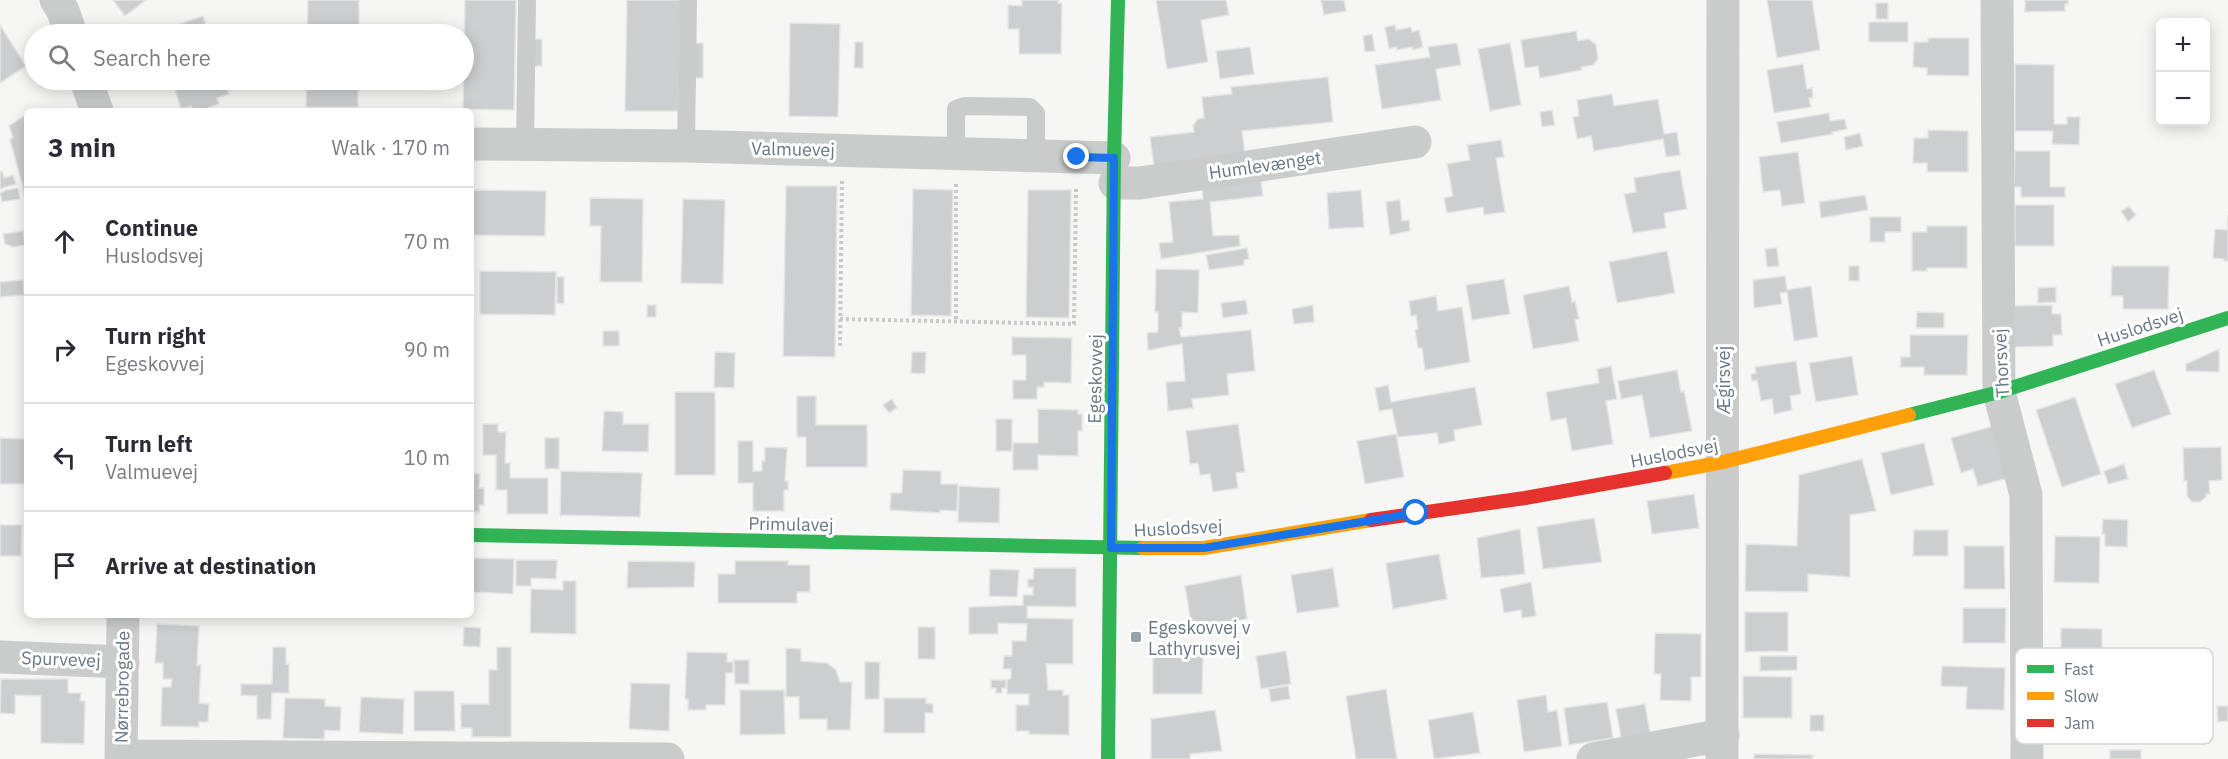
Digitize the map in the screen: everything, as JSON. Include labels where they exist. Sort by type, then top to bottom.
[{"type":"street","points":[[56,0],[63,10],[68,24]]},
{"type":"street","name":"Egeskovvej","points":[[1108,759],[1118,0]]},
{"type":"street","name":"Ægirsvej","points":[[1722,747],[1723,0]]},
{"type":"street","name":"Thorsvej","points":[[1997,0],[1999,393],[2026,495],[2027,648]]},
{"type":"street","points":[[90,90],[96,108]]},
{"type":"street","name":"Humlevænget","points":[[1114,170],[1140,183],[1414,142]]},
{"type":"street","name":"Valmuevej","points":[[474,144],[1077,157],[1114,170]]},
{"type":"street","name":"Huslodsvej","points":[[1111,548],[1204,548],[1416,513],[1525,498],[1723,462],[1999,393],[2228,318]]},
{"type":"street","name":"Primulavej","points":[[474,535],[1111,548]]},
{"type":"street","name":"Nørrebrogade","points":[[121,757],[123,618]]},
{"type":"street","name":"Spurvevej","points":[[0,657],[123,662]]},
{"type":"street","name":"Thorsvej","points":[[2027,744],[2027,759]]},
{"type":"street","points":[[1593,759],[1722,747]]},
{"type":"street","points":[[121,757],[668,759]]},
{"type":"lane","points":[[525,144],[527,0]]},
{"type":"lane","points":[[686,147],[688,0]]},
{"type":"lane","points":[[956,154],[957,110],[965,106],[1030,107],[1036,112],[1036,156]]},
{"type":"path","points":[[840,346],[842,151]]},
{"type":"path","points":[[956,154],[956,321]]},
{"type":"path","points":[[840,319],[1074,324],[1077,157]]},
{"type":"building","points":[[113,0],[146,0],[125,16]]},
{"type":"building","points":[[308,0],[359,0],[359,24],[307,24]]},
{"type":"building","points":[[465,0],[516,0],[514,110],[463,108],[463,90],[474,90],[474,24],[465,24]]},
{"type":"building","points":[[627,0],[680,0],[678,111],[625,111]]},
{"type":"building","points":[[1022,0],[1059,0],[1058,3],[1062,3],[1061,54],[1019,54],[1019,29],[1008,29],[1008,5],[1022,6]]},
{"type":"building","points":[[1156,0],[1226,0],[1229,15],[1201,20],[1208,62],[1167,69]]},
{"type":"building","points":[[1321,0],[1344,0],[1346,11],[1324,15]]},
{"type":"building","points":[[1767,0],[1812,0],[1820,50],[1777,58]]},
{"type":"building","points":[[2025,0],[2068,0],[2068,4],[2065,4],[2065,11],[2025,12]]},
{"type":"building","points":[[1876,3],[1888,3],[1888,19],[1876,19]]},
{"type":"building","points":[[203,16],[206,24],[180,24]]},
{"type":"building","points":[[1869,22],[1908,22],[1908,42],[1869,42]]},
{"type":"building","points":[[790,23],[840,24],[838,117],[789,116]]},
{"type":"building","points":[[0,25],[24,63],[24,67],[0,83]]},
{"type":"building","points":[[1395,25],[1396,30],[1411,27],[1412,32],[1419,30],[1423,47],[1413,50],[1412,47],[1389,49],[1385,27]]},
{"type":"building","points":[[1576,31],[1578,41],[1589,39],[1596,45],[1598,59],[1593,65],[1581,67],[1582,70],[1540,78],[1538,66],[1525,68],[1521,40]]},
{"type":"building","points":[[1372,34],[1375,51],[1365,52],[1363,36]]},
{"type":"building","points":[[1928,38],[1969,38],[1969,76],[1927,75],[1927,68],[1913,67],[1914,42],[1928,42]]},
{"type":"building","points":[[533,39],[542,39],[542,66],[533,66]]},
{"type":"building","points":[[855,42],[863,42],[863,68],[854,68]]},
{"type":"building","points":[[694,43],[703,43],[703,78],[694,78]]},
{"type":"building","points":[[1457,43],[1461,65],[1436,69],[1441,100],[1382,109],[1375,65],[1430,57],[1428,47]]},
{"type":"building","points":[[1510,43],[1521,105],[1490,111],[1478,49]]},
{"type":"building","points":[[1250,47],[1254,74],[1220,79],[1216,51]]},
{"type":"building","points":[[1803,64],[1807,89],[1812,88],[1813,98],[1809,98],[1811,107],[1774,113],[1767,70]]},
{"type":"building","points":[[2015,64],[2054,65],[2054,124],[2067,124],[2067,117],[2080,117],[2079,145],[2052,144],[2053,131],[2015,131]]},
{"type":"building","points":[[1328,77],[1333,122],[1242,131],[1245,156],[1154,166],[1150,137],[1194,132],[1193,125],[1198,119],[1204,118],[1202,97],[1232,94],[1231,87]]},
{"type":"building","points":[[175,90],[228,90],[229,94],[217,98],[219,104],[208,108],[192,108],[191,106],[181,108]]},
{"type":"building","points":[[307,90],[358,90],[358,107],[306,107]]},
{"type":"building","points":[[1612,94],[1614,106],[1658,99],[1664,134],[1677,132],[1680,155],[1666,157],[1663,139],[1594,151],[1591,136],[1577,139],[1573,117],[1579,116],[1577,100]]},
{"type":"building","points":[[1552,110],[1555,125],[1542,127],[1540,112]]},
{"type":"building","points":[[1829,113],[1830,121],[1845,119],[1847,129],[1832,132],[1833,134],[1781,143],[1777,122]]},
{"type":"building","points":[[24,116],[24,195],[10,140],[13,137],[9,126]]},
{"type":"building","points":[[1928,130],[1968,131],[1968,172],[1927,172],[1927,163],[1913,163],[1914,138],[1928,138]]},
{"type":"building","points":[[1860,133],[1863,146],[1846,150],[1844,137]]},
{"type":"building","points":[[1501,140],[1504,157],[1496,158],[1505,212],[1484,215],[1483,207],[1447,213],[1444,198],[1453,196],[1447,164],[1470,160],[1467,145]]},
{"type":"building","points":[[2015,151],[2050,151],[2050,187],[2065,187],[2065,197],[2021,197],[2021,187],[2014,187]]},
{"type":"building","points":[[1798,152],[1805,203],[1782,206],[1780,190],[1763,192],[1759,157]]},
{"type":"building","points":[[1680,170],[1687,209],[1664,213],[1666,228],[1633,233],[1624,194],[1636,192],[1634,178]]},
{"type":"building","points":[[2,171],[4,178],[13,175],[16,184],[0,189],[0,172]]},
{"type":"building","points":[[1261,181],[1263,196],[1210,202],[1213,236],[1239,235],[1240,246],[1161,259],[1159,243],[1173,242],[1169,202],[1203,199],[1202,185]]},
{"type":"building","points":[[786,186],[837,186],[835,357],[783,356]]},
{"type":"building","points":[[18,188],[20,199],[2,202],[0,193]]},
{"type":"building","points":[[913,189],[953,190],[951,316],[911,315]]},
{"type":"building","points":[[474,190],[546,191],[545,236],[474,235]]},
{"type":"building","points":[[1028,190],[1071,190],[1069,318],[1026,317]]},
{"type":"building","points":[[1361,190],[1364,227],[1329,229],[1327,193]]},
{"type":"building","points":[[1865,195],[1868,210],[1821,218],[1819,202]]},
{"type":"building","points":[[590,198],[643,199],[642,282],[600,282],[601,226],[590,226]]},
{"type":"building","points":[[683,199],[725,200],[723,284],[681,283]]},
{"type":"building","points":[[1400,200],[1402,221],[1409,220],[1410,231],[1390,235],[1386,202]]},
{"type":"building","points":[[2015,205],[2054,205],[2054,246],[2015,246]]},
{"type":"building","points":[[2129,206],[2136,215],[2128,222],[2121,211]]},
{"type":"building","points":[[2228,215],[2228,261],[2224,261],[2224,259],[2213,258],[2215,229],[2227,230]]},
{"type":"building","points":[[1870,217],[1901,217],[1901,232],[1885,232],[1885,242],[1870,242]]},
{"type":"building","points":[[1927,226],[1967,226],[1967,268],[1927,268],[1927,271],[1912,271],[1912,232],[1927,232]]},
{"type":"building","points":[[23,231],[24,245],[13,247],[5,244],[3,234]]},
{"type":"building","points":[[1247,248],[1249,259],[1244,260],[1244,265],[1209,270],[1206,255]]},
{"type":"building","points":[[1777,248],[1779,266],[1767,267],[1765,249]]},
{"type":"building","points":[[1667,251],[1675,293],[1617,303],[1609,262]]},
{"type":"building","points":[[1849,266],[1859,266],[1859,281],[1849,281]]},
{"type":"building","points":[[2112,266],[2169,266],[2168,309],[2123,309],[2123,296],[2111,296]]},
{"type":"building","points":[[1156,269],[1199,270],[1198,313],[1182,312],[1182,328],[1179,328],[1181,337],[1251,330],[1255,371],[1227,374],[1229,395],[1192,399],[1193,408],[1168,411],[1166,382],[1185,381],[1182,344],[1148,350],[1147,333],[1158,332],[1158,312],[1155,312]]},
{"type":"building","points":[[480,271],[556,272],[555,315],[480,314]]},
{"type":"building","points":[[1785,276],[1787,290],[1811,286],[1818,337],[1794,341],[1787,292],[1780,293],[1782,304],[1754,308],[1753,280]]},
{"type":"building","points":[[557,277],[564,277],[564,304],[557,303]]},
{"type":"building","points":[[1504,279],[1510,314],[1472,320],[1466,285]]},
{"type":"building","points":[[23,280],[24,295],[0,297],[0,282]]},
{"type":"building","points":[[1569,286],[1579,319],[1575,320],[1579,341],[1533,349],[1523,295]]},
{"type":"building","points":[[2056,287],[2056,302],[2038,303],[2038,288]]},
{"type":"building","points":[[1436,296],[1438,311],[1462,307],[1470,362],[1425,370],[1422,348],[1418,348],[1415,330],[1418,329],[1416,315],[1411,316],[1409,301]]},
{"type":"building","points":[[1246,300],[1248,314],[1223,318],[1221,303]]},
{"type":"building","points":[[647,305],[656,305],[656,317],[647,317]]},
{"type":"building","points":[[1313,305],[1314,322],[1294,324],[1292,309]]},
{"type":"building","points":[[2052,305],[2052,314],[2061,314],[2062,335],[2053,335],[2053,346],[2014,347],[2013,306]]},
{"type":"building","points":[[1917,312],[1944,313],[1944,328],[1916,328]]},
{"type":"building","points":[[603,331],[619,331],[619,346],[603,346]]},
{"type":"building","points":[[1910,335],[1968,335],[1967,375],[1924,375],[1924,367],[1900,367],[1901,357],[1910,357]]},
{"type":"building","points":[[1012,337],[1072,338],[1071,383],[1044,382],[1044,387],[1037,387],[1037,399],[1013,399],[1013,380],[1026,380],[1026,355],[1012,355]]},
{"type":"building","points":[[2219,349],[2219,372],[2186,371],[2186,364]]},
{"type":"building","points":[[715,352],[735,353],[734,388],[714,387]]},
{"type":"building","points":[[912,352],[926,352],[925,374],[911,373]]},
{"type":"building","points":[[1852,356],[1858,395],[1816,402],[1809,363]]},
{"type":"building","points":[[1796,361],[1801,394],[1790,396],[1792,410],[1774,414],[1772,399],[1761,401],[1757,380],[1752,381],[1751,374],[1756,373],[1755,367]]},
{"type":"building","points":[[1611,366],[1617,399],[1606,401],[1613,444],[1572,451],[1566,418],[1551,421],[1546,392],[1599,383],[1597,369]]},
{"type":"building","points":[[1677,370],[1692,431],[1650,438],[1642,395],[1621,399],[1618,381]]},
{"type":"building","points":[[2154,370],[2171,414],[2132,428],[2115,384]]},
{"type":"building","points":[[1388,385],[1391,402],[1475,387],[1482,425],[1454,430],[1455,441],[1439,444],[1437,433],[1398,437],[1392,409],[1379,411],[1375,388]]},
{"type":"building","points":[[675,392],[715,392],[715,475],[675,475]]},
{"type":"building","points":[[797,396],[816,396],[816,425],[867,425],[867,467],[806,467],[806,437],[797,437]]},
{"type":"building","points":[[2075,397],[2101,474],[2062,487],[2036,410]]},
{"type":"building","points":[[892,399],[897,408],[889,413],[883,405]]},
{"type":"building","points":[[1038,409],[1078,410],[1078,414],[1082,414],[1082,431],[1078,431],[1078,456],[1038,455],[1038,470],[1013,470],[1013,443],[1038,443]]},
{"type":"building","points":[[604,411],[623,412],[623,424],[649,424],[648,452],[602,451]]},
{"type":"building","points":[[996,419],[1012,419],[1012,451],[996,451]]},
{"type":"building","points":[[483,424],[498,424],[498,432],[506,432],[505,463],[510,463],[510,478],[548,478],[548,514],[507,514],[507,490],[496,490],[496,455],[483,455]]},
{"type":"building","points":[[1238,424],[1245,472],[1236,473],[1238,488],[1213,492],[1210,474],[1200,475],[1198,463],[1190,464],[1186,431]]},
{"type":"building","points":[[1997,425],[2012,477],[1978,486],[1973,469],[1961,473],[1951,438]]},
{"type":"building","points":[[1396,434],[1404,477],[1365,484],[1357,441]]},
{"type":"building","points":[[0,438],[24,439],[24,484],[0,484]]},
{"type":"building","points":[[545,438],[559,438],[559,469],[545,469]]},
{"type":"building","points":[[738,441],[753,441],[753,471],[762,471],[765,447],[787,448],[785,481],[788,481],[788,490],[784,490],[784,511],[753,511],[753,483],[738,483]]},
{"type":"building","points":[[1924,443],[1934,485],[1891,495],[1881,453]]},
{"type":"building","points":[[2221,447],[2222,480],[2209,481],[2210,494],[2206,494],[2200,502],[2192,502],[2187,496],[2187,481],[2184,481],[2183,448]]},
{"type":"building","points":[[1862,459],[1876,511],[1850,515],[1850,577],[1808,574],[1808,592],[1745,591],[1746,544],[1797,546],[1799,475]]},
{"type":"building","points":[[2124,464],[2128,479],[2108,484],[2104,471]]},
{"type":"building","points":[[903,470],[941,471],[941,484],[958,484],[957,511],[940,510],[940,513],[890,510],[891,493],[902,493]]},
{"type":"building","points":[[561,471],[642,473],[640,517],[560,515]]},
{"type":"building","points":[[474,473],[480,474],[479,488],[484,488],[484,505],[479,505],[479,512],[474,512]]},
{"type":"building","points":[[959,486],[1000,488],[999,523],[958,522]]},
{"type":"building","points":[[1694,494],[1699,528],[1652,534],[1647,501]]},
{"type":"building","points":[[1594,518],[1602,562],[1543,569],[1537,527]]},
{"type":"building","points":[[2103,519],[2128,520],[2127,547],[2105,546],[2105,534],[2102,534]]},
{"type":"building","points":[[0,525],[22,525],[21,556],[0,556]]},
{"type":"building","points":[[1520,529],[1525,574],[1481,578],[1477,538]]},
{"type":"building","points":[[1914,530],[1948,530],[1948,556],[1913,556]]},
{"type":"building","points":[[2055,536],[2100,537],[2099,583],[2054,582]]},
{"type":"building","points":[[1964,546],[2004,546],[2005,589],[1964,589]]},
{"type":"building","points":[[1439,554],[1447,599],[1393,609],[1386,563]]},
{"type":"building","points":[[474,558],[514,559],[513,594],[474,592]]},
{"type":"building","points":[[516,560],[557,560],[556,579],[531,578],[531,586],[516,586]]},
{"type":"building","points":[[628,561],[695,562],[694,587],[627,588]]},
{"type":"building","points":[[735,561],[788,561],[788,565],[810,565],[810,592],[797,592],[797,603],[718,603],[718,574],[735,574]]},
{"type":"building","points":[[1034,568],[1076,568],[1076,607],[1027,606],[1027,618],[1073,619],[1073,664],[1046,664],[1048,690],[1063,690],[1063,695],[1069,695],[1069,735],[1029,734],[1029,731],[1016,731],[1016,705],[1029,705],[1029,694],[1007,694],[1007,680],[1011,678],[1011,669],[1003,669],[1004,656],[1012,656],[1012,641],[1026,641],[1027,624],[998,623],[998,634],[969,634],[969,607],[1023,605],[1023,595],[1033,595],[1033,587],[1028,587],[1028,579],[1033,579]]},
{"type":"building","points":[[1333,568],[1339,607],[1297,613],[1291,575]]},
{"type":"building","points":[[990,569],[1019,570],[1017,597],[989,596]]},
{"type":"building","points":[[1241,575],[1247,619],[1192,628],[1185,586]]},
{"type":"building","points":[[563,581],[576,581],[576,634],[530,633],[531,589],[563,590]]},
{"type":"building","points":[[1531,582],[1536,616],[1522,618],[1521,610],[1504,613],[1500,589]]},
{"type":"building","points":[[1963,608],[2006,608],[2005,643],[1963,643]]},
{"type":"building","points":[[1745,612],[1788,612],[1788,651],[1745,652]]},
{"type":"building","points":[[157,624],[199,626],[197,665],[201,665],[199,703],[209,704],[208,722],[199,722],[199,727],[161,726],[162,687],[171,687],[172,679],[163,679],[163,663],[155,663]]},
{"type":"building","points":[[464,627],[481,628],[480,647],[463,646]]},
{"type":"building","points":[[918,627],[935,627],[935,659],[918,659]]},
{"type":"building","points":[[2061,628],[2102,629],[2102,648],[2061,648]]},
{"type":"building","points":[[1655,633],[1701,634],[1701,677],[1691,677],[1691,701],[1660,700],[1661,674],[1654,674]]},
{"type":"building","points":[[1172,644],[1200,644],[1200,654],[1203,654],[1202,694],[1153,694],[1153,654],[1172,654]]},
{"type":"building","points":[[273,647],[286,647],[286,664],[289,664],[289,693],[272,693],[271,719],[257,719],[257,696],[241,695],[241,684],[272,684]]},
{"type":"building","points":[[497,647],[511,647],[511,737],[472,737],[472,728],[461,728],[461,704],[489,704],[489,670],[497,670]]},
{"type":"building","points":[[786,648],[801,649],[801,661],[827,663],[836,670],[840,682],[852,682],[850,730],[827,730],[827,719],[799,719],[799,697],[786,697]]},
{"type":"building","points":[[1286,651],[1291,684],[1261,689],[1256,656]]},
{"type":"building","points":[[687,652],[727,653],[727,662],[733,662],[733,673],[726,673],[725,705],[706,705],[706,710],[688,710],[688,699],[685,699]]},
{"type":"building","points":[[1760,656],[1797,656],[1797,670],[1760,671]]},
{"type":"building","points":[[734,660],[749,660],[749,684],[735,684]]},
{"type":"building","points":[[865,662],[880,662],[879,699],[865,699]]},
{"type":"building","points":[[1942,666],[2005,668],[2004,710],[1966,709],[1967,687],[1941,686]]},
{"type":"building","points":[[1743,676],[1792,677],[1792,718],[1743,718]]},
{"type":"building","points":[[1,679],[68,679],[68,693],[81,693],[80,701],[85,701],[84,744],[41,743],[41,696],[15,695],[15,714],[0,713]]},
{"type":"building","points":[[991,680],[1006,680],[1006,688],[1002,688],[1002,693],[996,693],[996,688],[991,688]]},
{"type":"building","points":[[631,683],[670,684],[669,731],[629,729]]},
{"type":"building","points":[[1288,686],[1290,699],[1271,702],[1269,689]]},
{"type":"building","points":[[1386,689],[1397,759],[1356,759],[1346,696]]},
{"type":"building","points":[[740,690],[784,690],[785,734],[740,735]]},
{"type":"building","points":[[414,691],[454,691],[455,731],[414,731]]},
{"type":"building","points":[[1546,695],[1548,712],[1557,710],[1562,746],[1524,752],[1517,700]]},
{"type":"building","points":[[361,697],[404,699],[403,734],[359,732]]},
{"type":"building","points":[[285,698],[325,699],[325,706],[341,707],[340,731],[325,730],[324,739],[283,738]]},
{"type":"building","points":[[884,698],[926,698],[926,703],[933,704],[933,713],[925,713],[925,733],[884,733]]},
{"type":"building","points":[[1607,702],[1613,738],[1569,745],[1564,708]]},
{"type":"building","points":[[1645,704],[1650,733],[1621,738],[1616,709]]},
{"type":"building","points":[[2217,706],[2228,706],[2228,721],[2218,722]]},
{"type":"building","points":[[1215,710],[1222,751],[1190,754],[1190,759],[1151,759],[1151,719]]},
{"type":"building","points":[[1473,712],[1480,753],[1434,759],[1428,720]]},
{"type":"building","points":[[1810,715],[1824,715],[1824,731],[1810,731]]},
{"type":"building","points":[[2110,750],[2141,750],[2141,759],[2110,759]]},
{"type":"building","points":[[1754,754],[1813,755],[1812,759],[1754,759]]},
{"type":"traffic: fast","points":[[1108,759],[1114,158],[1118,0]]},
{"type":"traffic: fast","points":[[1909,415],[1999,392],[2228,318]]},
{"type":"traffic: fast","points":[[474,535],[1143,548]]},
{"type":"traffic: slow","points":[[1665,473],[1723,462],[1909,415]]},
{"type":"traffic: slow","points":[[1143,548],[1204,548],[1371,520]]},
{"type":"traffic: jam","points":[[1371,520],[1525,498],[1665,473]]},
{"type":"place","name":"Egeskovvej v Lathyrusvej","points":[[1136,637]]},
{"type":"route","points":[[1077,157],[1114,158],[1111,548],[1204,548],[1416,513]]}]
